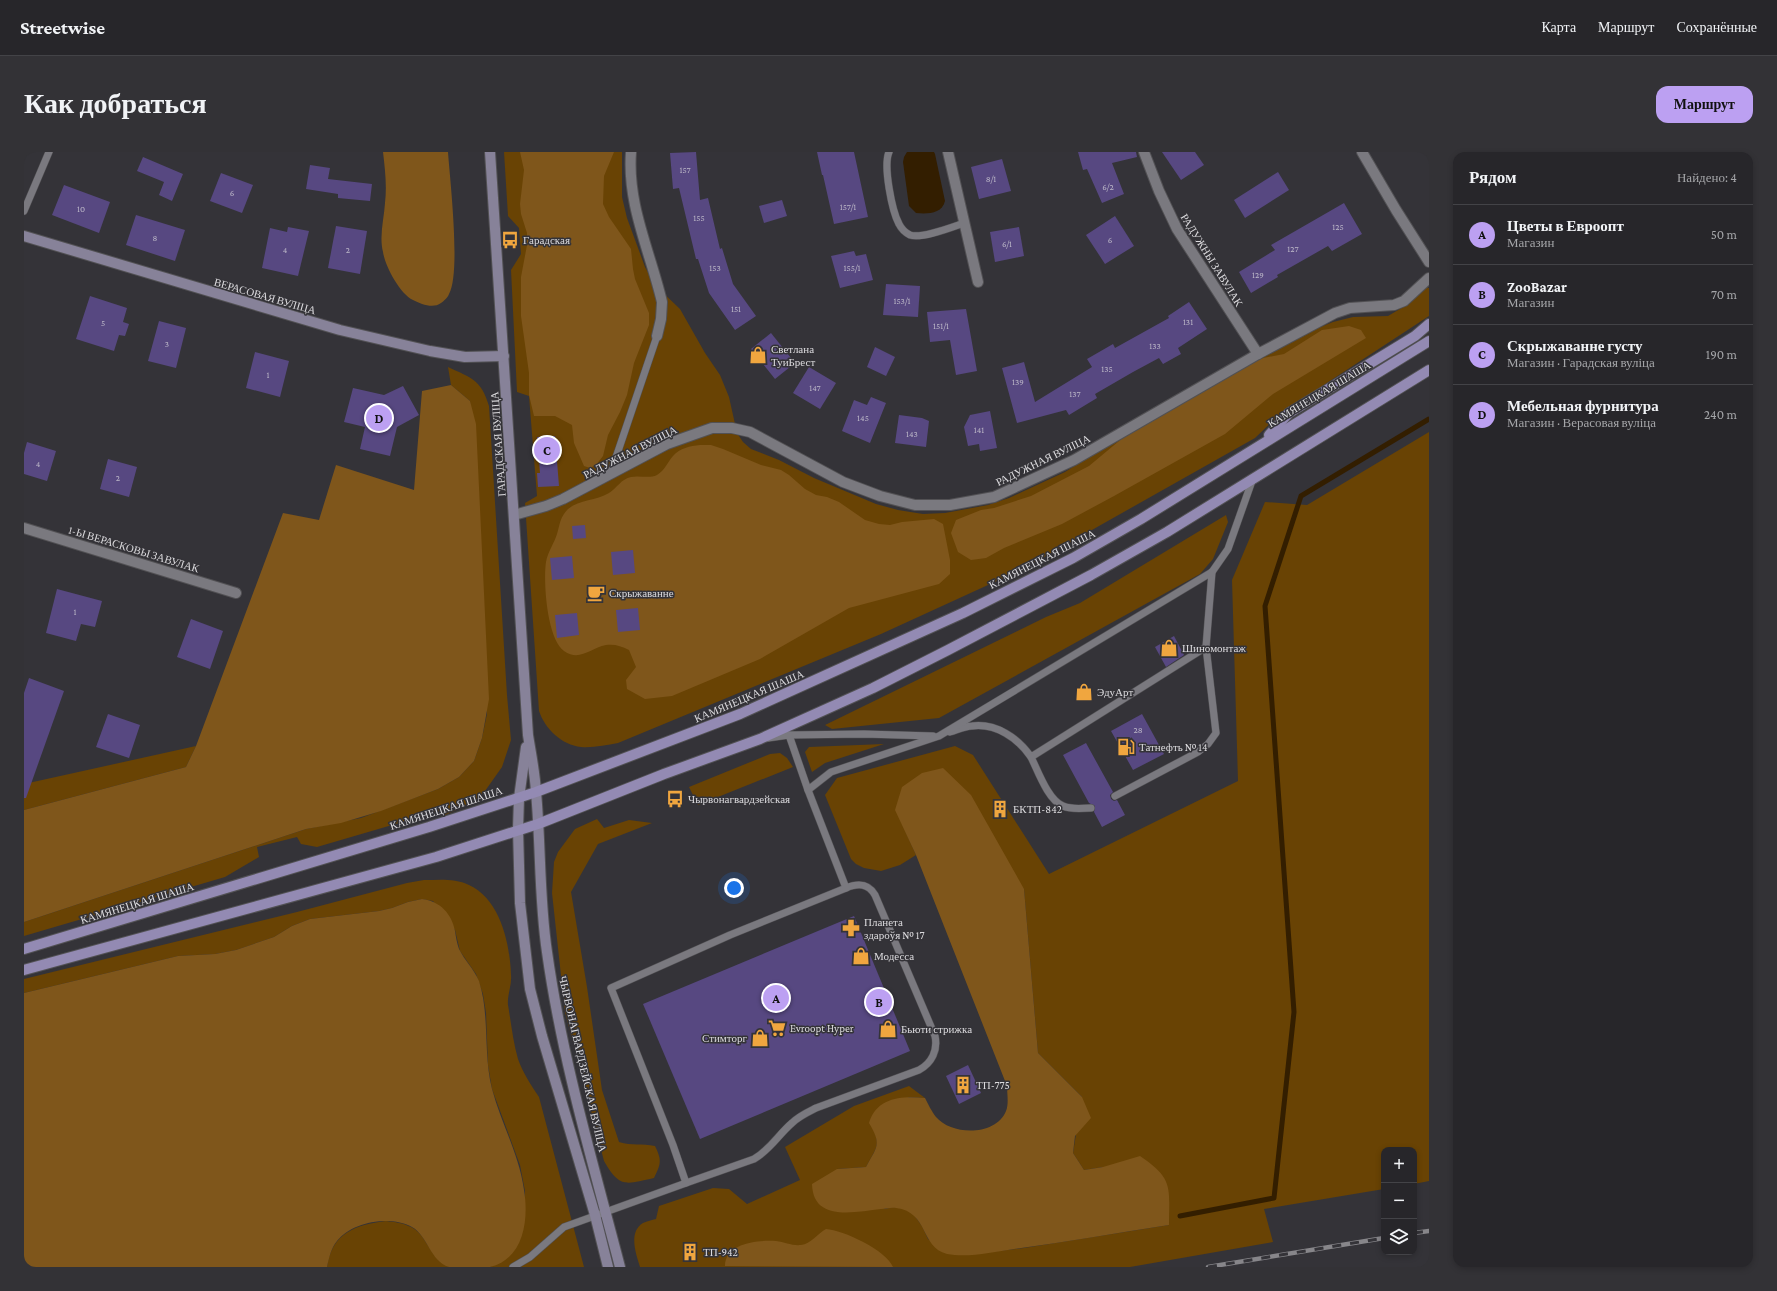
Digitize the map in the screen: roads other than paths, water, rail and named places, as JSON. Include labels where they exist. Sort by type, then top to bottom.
[{"type":"main road","name":"ГАРАДСКАЯ ВУЛІЦА","points":[[490,152],[528,735],[536,792]]},
{"type":"main road","name":"ВЕРАСОВАЯ ВУЛІЦА","points":[[24,236],[340,330],[430,351],[465,357],[504,356]]},
{"type":"main road","points":[[1259,445],[1289,413],[1416,336],[1429,324]]},
{"type":"main road","name":"КАМЯНЕЦКАЯ ШАША","points":[[24,949],[429,827],[519,798],[740,714],[963,613],[1073,558],[1141,519],[1429,341]]},
{"type":"main road","points":[[24,970],[436,857],[518,829],[538,824],[664,774],[760,739],[873,688],[948,650],[1160,536],[1252,481],[1429,370]]},
{"type":"main road","name":"ГАРАДСКАЯ ВУЛІЦА","points":[[519,798],[528,735]]},
{"type":"main road","name":"ЧЫРВОНАГВАРДЗЕЙСКАЯ ВУЛІЦА","points":[[536,792],[540,900],[551,981],[562,1039],[620,1267]]},
{"type":"main road","points":[[519,798],[518,829],[520,903],[530,989],[542,1036],[595,1216],[608,1267]]},
{"type":"street","points":[[631,152],[629,173],[633,199],[662,302],[658,336]]},
{"type":"street","points":[[948,152],[978,282]]},
{"type":"street","name":"РАДУЖНЫ ЗАВУЛАК","points":[[1144,152],[1159,192],[1177,229],[1258,354]]},
{"type":"street","points":[[1362,152],[1429,262]]},
{"type":"street","name":"РАДУЖНАЯ ВУЛІЦА","points":[[514,515],[563,499],[667,444],[691,434],[712,428],[732,428],[755,435],[843,482],[880,496],[915,505],[950,505],[994,497],[1074,460],[1258,354],[1335,312],[1350,308],[1394,305],[1414,293],[1429,278]]},
{"type":"street","name":"1-Ы ВЕРАСКОВЫ ЗАВУЛАК","points":[[24,528],[236,593]]},
{"type":"lane","points":[[24,211],[49,152]]},
{"type":"lane","points":[[889,152],[886,164],[894,210],[899,225],[903,230],[916,236],[964,223]]},
{"type":"lane","points":[[610,475],[658,336]]},
{"type":"lane","points":[[760,739],[789,735],[864,734],[938,736],[1212,572],[1228,549],[1252,481]]},
{"type":"lane","points":[[1115,796],[1198,752],[1208,744],[1216,733],[1206,647],[1212,572]]},
{"type":"lane","points":[[1031,758],[1206,647]]},
{"type":"lane","points":[[808,790],[831,772],[971,726],[995,729],[1016,740],[1031,758],[1051,796],[1056,802],[1063,806],[1072,808],[1091,808]]},
{"type":"lane","points":[[789,735],[808,790],[846,888]]},
{"type":"lane","points":[[513,1267],[530,1257],[564,1227],[686,1182],[754,1159],[764,1153],[792,1122],[816,1108],[919,1070],[930,1062],[935,1048],[935,1036],[876,895],[869,887],[857,885],[846,888],[730,935],[611,988],[673,1145],[686,1182]]},
{"type":"waterway","points":[[1180,1216],[1274,1198],[1294,1012],[1265,606],[1301,496],[1429,419]]},
{"type":"railway","points":[[1417,1233],[1429,1231]]},
{"type":"railway","points":[[1208,1267],[1381,1238]]},
{"type":"place","name":"Гарадская","points":[[510,240]]},
{"type":"place","name":"Светлана ТуиБрест","points":[[758,355]]},
{"type":"place","name":"Мебельная фурнитура","points":[[379,418]]},
{"type":"place","name":"Скрыжаванне густу","points":[[547,450]]},
{"type":"place","name":"Скрыжаванне","points":[[596,593]]},
{"type":"place","name":"Шиномонтаж","points":[[1169,648]]},
{"type":"place","name":"ЭдуАрт","points":[[1084,692]]},
{"type":"place","name":"Татнефть № 14","points":[[1126,747]]},
{"type":"place","name":"Чырвонагвардзейская","points":[[675,799]]},
{"type":"place","name":"БКТП-842","points":[[1000,809]]},
{"type":"place","name":"Планета здароўя № 17","points":[[851,928]]},
{"type":"place","name":"Модесса","points":[[861,956]]},
{"type":"place","name":"Цветы в Евроопт","points":[[776,998]]},
{"type":"place","name":"ZooBazar","points":[[879,1002]]},
{"type":"place","name":"Evroopt Hyper","points":[[777,1028]]},
{"type":"place","name":"Бьюти стрижка","points":[[888,1029]]},
{"type":"place","name":"Стимторг","points":[[760,1038]]},
{"type":"place","name":"ТП-775","points":[[963,1085]]},
{"type":"place","name":"ТП-942","points":[[690,1252]]}]
